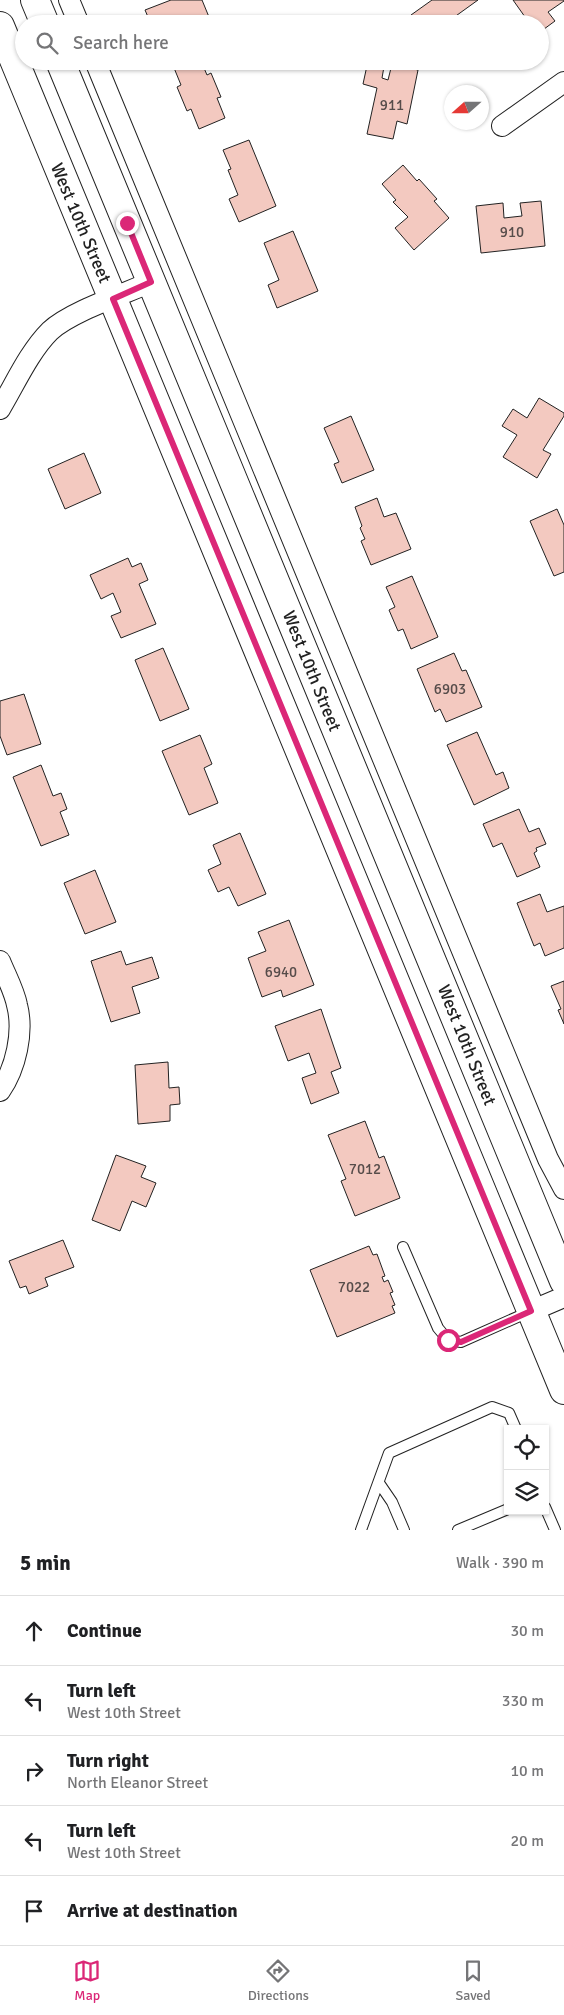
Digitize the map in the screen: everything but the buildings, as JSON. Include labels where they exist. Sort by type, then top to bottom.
[{"type":"main road","points":[[35,0],[41,15]]},
{"type":"main road","name":"West 10th Street","points":[[0,26],[15,62]]},
{"type":"main road","name":"West 10th Street","points":[[18,70],[564,1390]]},
{"type":"main road","name":"West 10th Street","points":[[64,70],[564,1281]]},
{"type":"street","points":[[69,0],[75,15]]},
{"type":"street","name":"West 10th Street","points":[[98,70],[548,1159],[564,1189]]},
{"type":"street","points":[[502,126],[564,82]]},
{"type":"street","points":[[0,409],[34,352],[50,332],[68,319],[151,282]]},
{"type":"street","points":[[0,961],[17,1003],[20,1024],[16,1056],[0,1091]]},
{"type":"street","points":[[531,1311],[564,1297]]},
{"type":"lane","points":[[403,1247],[438,1328],[448,1340],[461,1342],[531,1311]]},
{"type":"lane","points":[[361,1530],[388,1453],[492,1407],[509,1413],[514,1425]]},
{"type":"lane","points":[[379,1482],[392,1502],[404,1530]]},
{"type":"lane","points":[[458,1530],[504,1511]]},
{"type":"lane","points":[[548,1515],[555,1530]]},
{"type":"route","points":[[127,223],[151,282],[113,299],[531,1311],[461,1342],[448,1340]]}]
